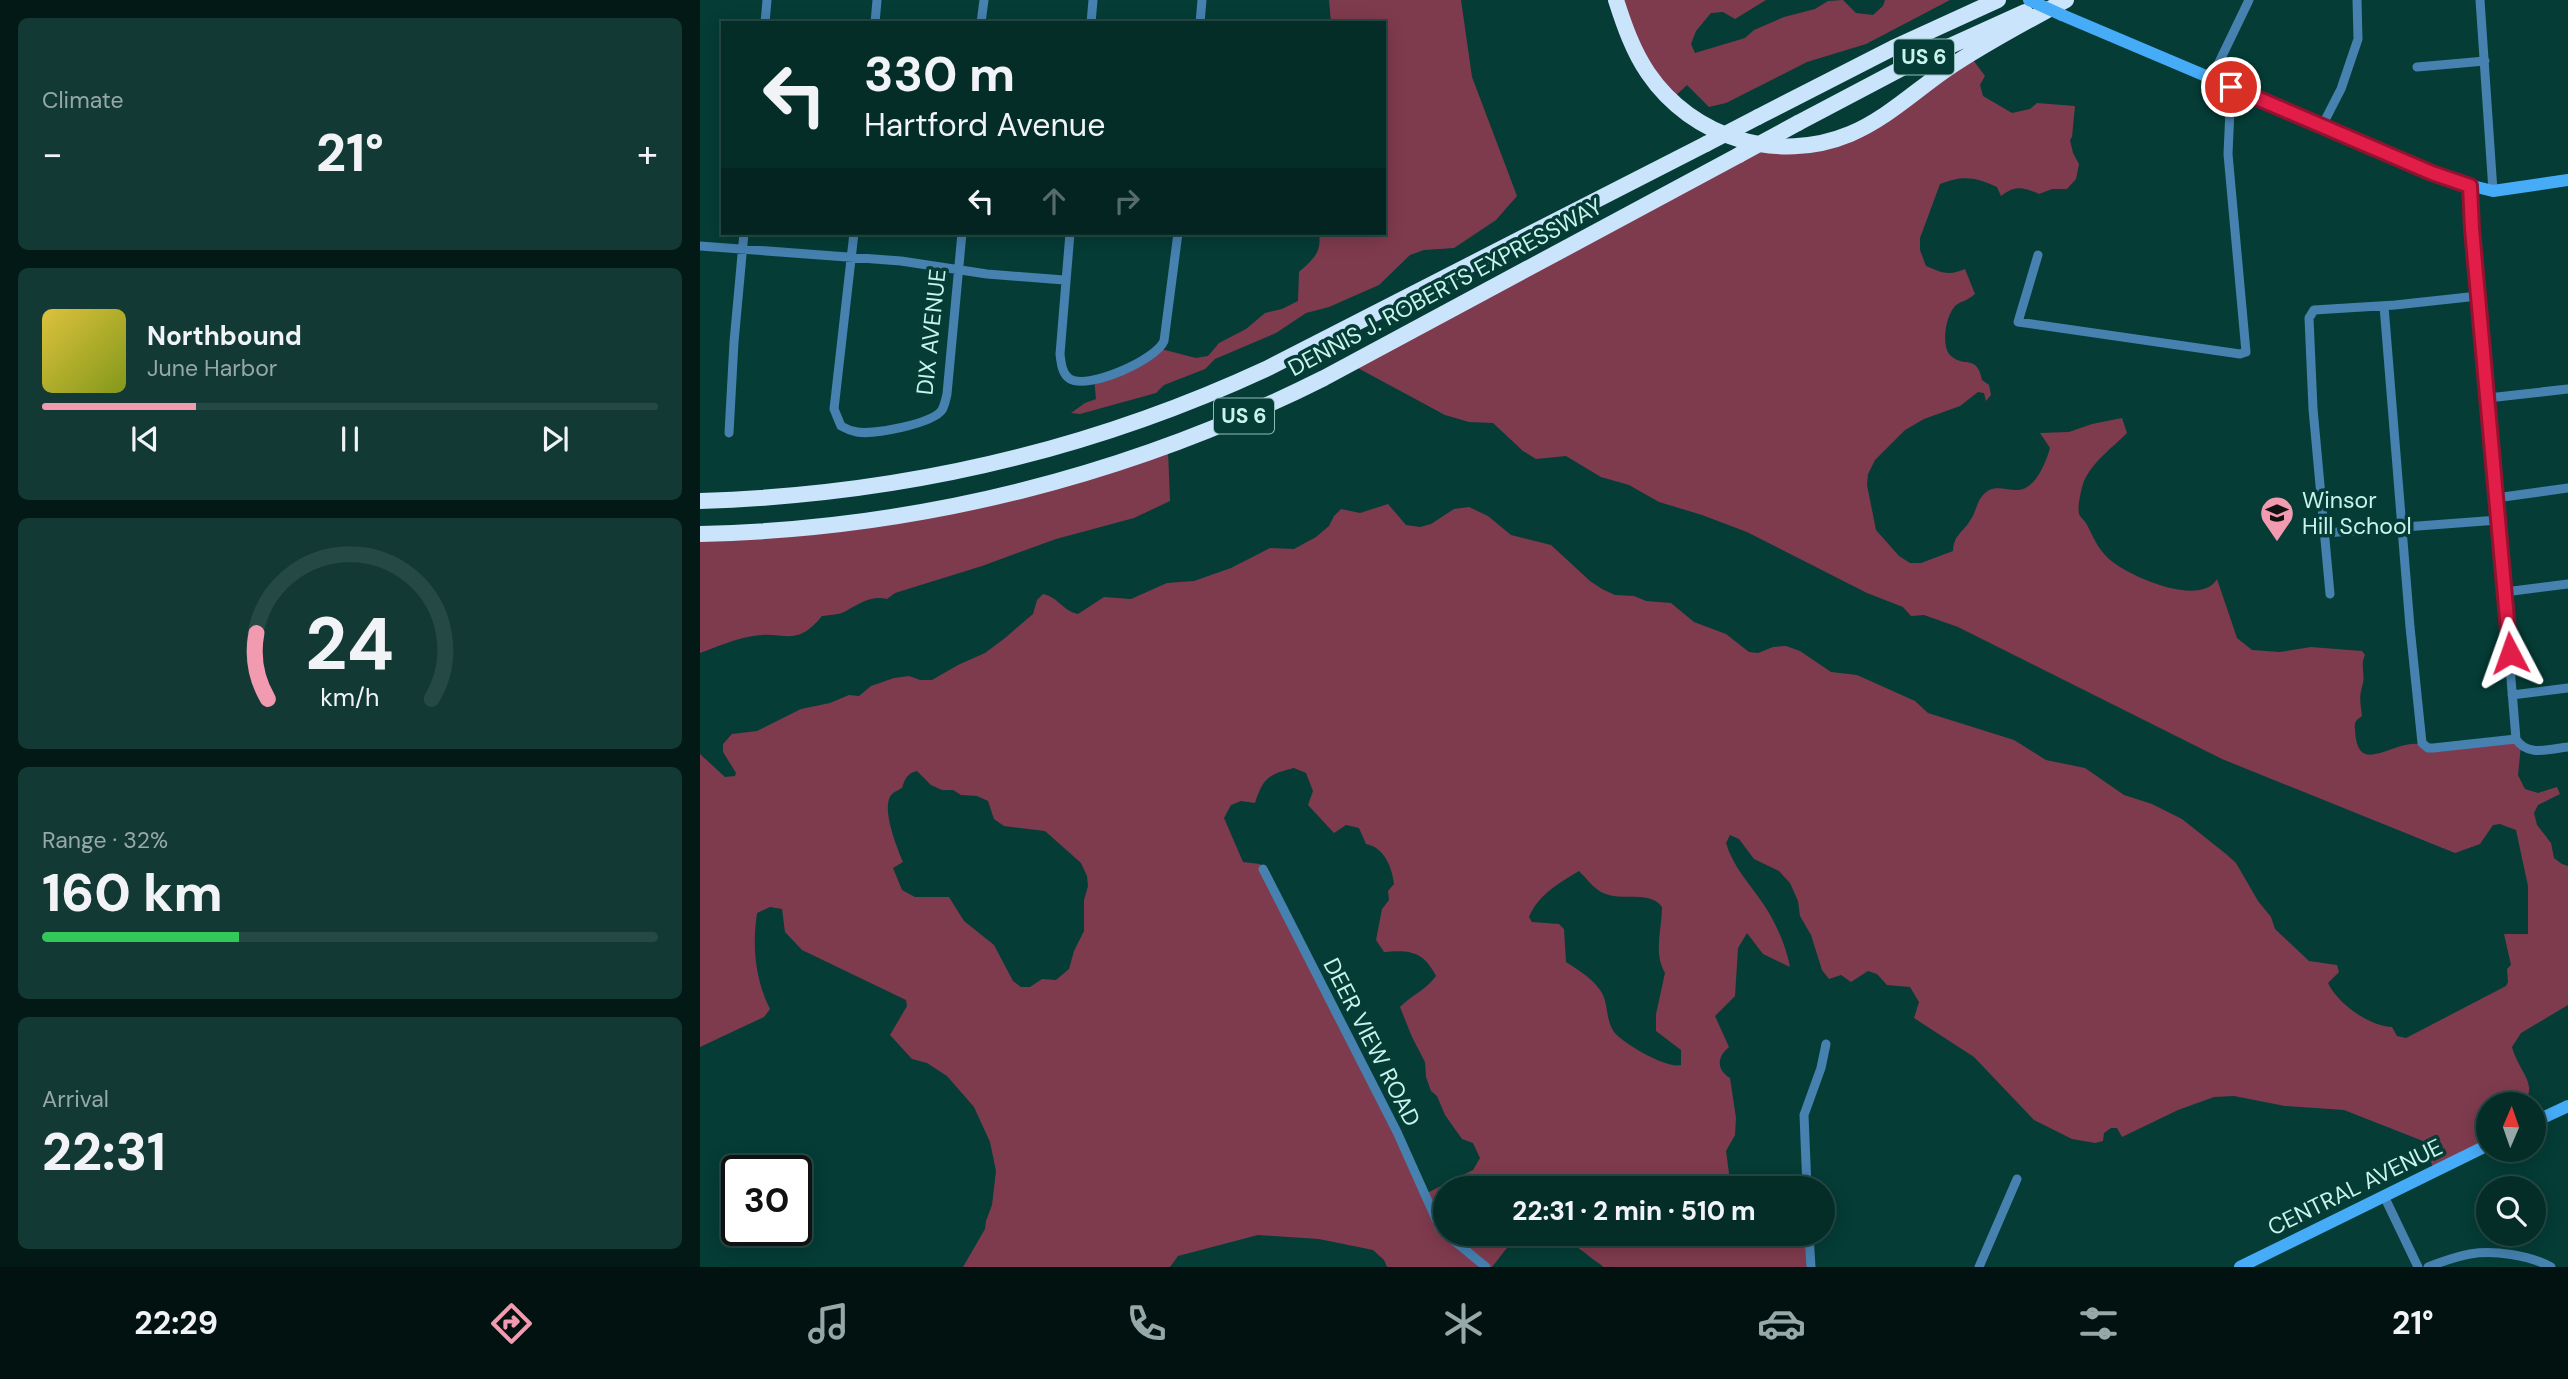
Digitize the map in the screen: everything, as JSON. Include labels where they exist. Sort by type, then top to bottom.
[{"type":"highway","points":[[1616,0],[1628,35],[1642,63],[1660,89],[1676,105],[1695,119],[1729,136],[1752,143],[1786,147],[1825,142],[1861,129],[1884,116],[1984,45],[2061,5]]},
{"type":"highway","points":[[1924,33],[1978,0]]},
{"type":"highway","name":"DENNIS J. ROBERTS EXPRESSWAY","points":[[700,501],[812,494],[926,478],[1028,456],[1138,422],[1276,364],[1924,33],[1998,0]]},
{"type":"highway","name":"DENNIS J. ROBERTS EXPRESSWAY","points":[[700,534],[805,528],[931,511],[1066,480],[1165,448],[1324,379],[1929,55],[2061,5]]},
{"type":"main road","points":[[2029,0],[2061,5],[2211,79],[2440,177],[2493,191],[2568,180]]},
{"type":"main road","points":[[2546,1116],[2568,1106]]},
{"type":"main road","name":"CENTRAL AVENUE","points":[[2239,1267],[2476,1151]]},
{"type":"street","points":[[765,21],[767,0]]},
{"type":"street","points":[[875,21],[877,0]]},
{"type":"street","points":[[981,21],[984,0]]},
{"type":"street","points":[[1091,21],[1093,0]]},
{"type":"street","points":[[1200,21],[1202,0]]},
{"type":"street","points":[[2211,79],[2249,0]]},
{"type":"street","points":[[2322,126],[2341,89],[2358,39],[2357,0]]},
{"type":"street","points":[[2480,0],[2493,191]]},
{"type":"street","points":[[2417,67],[2485,61]]},
{"type":"street","points":[[2038,255],[2018,322],[2240,354],[2246,352],[2228,153],[2228,106],[2231,87]]},
{"type":"street","points":[[2470,186],[2516,739],[2530,751],[2568,747]]},
{"type":"street","points":[[729,433],[744,235]]},
{"type":"street","points":[[851,258],[854,235]]},
{"type":"street","name":"DIX AVENUE","points":[[851,258],[834,409],[839,424],[856,432],[881,431],[929,418],[941,410],[947,394],[962,235]]},
{"type":"street","points":[[1070,235],[1060,354],[1064,372],[1076,381],[1123,370],[1148,359],[1160,349],[1164,341],[1178,235]]},
{"type":"street","points":[[700,246],[1064,280]]},
{"type":"street","points":[[2330,594],[2313,409],[2309,318],[2311,313],[2314,310],[2478,296]]},
{"type":"street","points":[[2384,306],[2422,744],[2433,748],[2516,739]]},
{"type":"street","points":[[2488,398],[2568,389]]},
{"type":"street","points":[[2497,498],[2568,488]]},
{"type":"street","points":[[2325,533],[2498,520]]},
{"type":"street","points":[[2505,592],[2568,584]]},
{"type":"street","points":[[2512,695],[2568,688]]},
{"type":"street","name":"DEER VIEW ROAD","points":[[1263,869],[1397,1132],[1433,1212]]},
{"type":"street","points":[[1807,1176],[1804,1115],[1821,1068],[1825,1044]]},
{"type":"street","points":[[1979,1267],[2017,1180]]},
{"type":"street","points":[[2384,1196],[2418,1267]]},
{"type":"street","name":"DEER VIEW ROAD","points":[[1461,1246],[1486,1267]]},
{"type":"street","points":[[1810,1246],[1811,1267]]},
{"type":"street","points":[[2428,1267],[2469,1254],[2487,1254],[2519,1256],[2551,1267]]},
{"type":"shaded area","points":[[1329,0],[1461,0],[1472,77],[1517,196],[1496,220],[1454,248],[1424,250],[1410,255],[1379,285],[1329,307],[1306,313],[1276,333],[1215,359],[1205,369],[1164,385],[1156,393],[1080,414],[1071,413],[1096,399],[1094,378],[1120,370],[1161,349],[1196,358],[1208,356],[1219,343],[1246,329],[1265,313],[1298,301],[1299,272],[1318,251],[1319,235],[1386,235],[1386,21],[1331,21]]},
{"type":"shaded area","points":[[1617,0],[1766,0],[1735,19],[1723,12],[1711,13],[1696,31],[1691,44],[1695,53],[1745,38],[1754,30],[1784,17],[1815,9],[1828,1],[1843,0],[1856,13],[1873,15],[1883,6],[1885,0],[1950,0],[1866,44],[1807,62],[1726,103],[1709,107],[1687,85],[1670,101]]},
{"type":"shaded area","points":[[1971,57],[1985,76],[1980,85],[1983,96],[2012,113],[2030,109],[2037,103],[2075,106],[2070,140],[2079,164],[2076,179],[2067,189],[2052,189],[2039,194],[2015,189],[2001,196],[1997,187],[1975,179],[1962,178],[1940,184],[1920,238],[1920,250],[1926,266],[1950,273],[1965,269],[1975,294],[1952,309],[1946,330],[1946,345],[1951,356],[1977,367],[1982,380],[1989,385],[1991,395],[1986,401],[1984,393],[1978,392],[1960,406],[1924,419],[1905,430],[1875,460],[1868,474],[1867,485],[1876,530],[1899,556],[1910,563],[1921,563],[1953,551],[1957,537],[1968,524],[1981,497],[1987,491],[1996,488],[2019,490],[2035,480],[2050,448],[2040,433],[2069,432],[2122,418],[2127,433],[2099,459],[2084,480],[2080,495],[2080,515],[2109,559],[2147,580],[2180,590],[2208,587],[2217,579],[2237,638],[2252,650],[2280,652],[2311,647],[2362,651],[2365,655],[2360,696],[2362,716],[2356,721],[2355,727],[2358,745],[2363,753],[2371,755],[2405,745],[2428,747],[2516,738],[2521,745],[2518,775],[2525,789],[2538,793],[2557,787],[2560,794],[2538,805],[2534,813],[2537,825],[2551,843],[2554,858],[2568,866],[2568,1005],[2521,1033],[2512,1047],[2528,1083],[2529,1092],[2476,1092],[2476,1150],[2434,1170],[2423,1141],[2344,1110],[2285,1106],[2234,1096],[2214,1097],[2178,1110],[2122,1137],[2117,1128],[2111,1128],[2104,1133],[2103,1141],[2095,1143],[2072,1139],[2034,1120],[1974,1057],[1914,1018],[1919,1002],[1910,987],[1887,985],[1877,974],[1868,971],[1851,982],[1841,975],[1829,979],[1822,970],[1811,935],[1800,916],[1798,901],[1790,883],[1779,871],[1754,859],[1739,839],[1730,835],[1726,843],[1729,852],[1773,919],[1790,967],[1763,954],[1747,933],[1738,948],[1735,996],[1715,1016],[1729,1047],[1720,1059],[1720,1067],[1730,1078],[1736,1118],[1735,1135],[1726,1151],[1729,1176],[1461,1176],[1473,1170],[1480,1158],[1473,1143],[1462,1139],[1445,1115],[1437,1096],[1431,1091],[1425,1062],[1400,1007],[1436,976],[1426,961],[1415,954],[1384,952],[1376,940],[1382,909],[1389,900],[1388,891],[1394,884],[1389,865],[1378,849],[1366,844],[1359,828],[1346,825],[1334,833],[1308,805],[1313,791],[1306,773],[1294,768],[1268,778],[1255,803],[1241,801],[1231,805],[1224,818],[1243,862],[1260,864],[1267,874],[1427,1193],[1433,1190],[1433,1246],[1508,1246],[1492,1267],[1387,1267],[1384,1260],[1373,1250],[1319,1239],[1258,1235],[1178,1256],[1170,1267],[963,1267],[985,1229],[992,1205],[996,1171],[990,1142],[974,1107],[947,1076],[927,1063],[912,1059],[890,1035],[907,1006],[906,1000],[802,950],[785,932],[782,909],[770,907],[757,913],[756,962],[770,1009],[764,1017],[700,1047],[700,754],[725,777],[735,776],[736,773],[723,752],[723,744],[732,734],[757,731],[801,709],[830,703],[849,695],[859,696],[871,686],[894,678],[909,676],[932,680],[985,653],[1005,638],[1033,614],[1037,600],[1043,594],[1078,614],[1104,597],[1131,599],[1167,583],[1194,581],[1231,568],[1270,548],[1294,549],[1329,526],[1341,509],[1360,513],[1388,504],[1406,525],[1420,527],[1431,524],[1454,509],[1469,507],[1488,516],[1511,535],[1551,545],[1590,581],[1615,595],[1671,603],[1694,622],[1726,634],[1749,652],[1758,653],[1773,647],[1786,646],[1800,651],[1831,672],[1857,675],[1915,701],[1928,713],[2014,740],[2046,760],[2085,768],[2124,795],[2152,804],[2182,819],[2236,863],[2258,901],[2271,917],[2275,929],[2309,961],[2337,965],[2339,972],[2328,983],[2339,999],[2364,1018],[2392,1027],[2397,1036],[2406,1038],[2506,986],[2507,969],[2511,965],[2504,934],[2528,934],[2528,886],[2516,830],[2500,824],[2493,825],[2480,844],[2455,853],[2222,759],[1958,627],[1924,615],[1911,616],[1903,607],[1867,593],[1747,532],[1659,502],[1629,485],[1601,477],[1566,456],[1536,459],[1523,451],[1493,423],[1469,422],[1445,415],[1356,367],[1758,149],[1825,146]],"holes":[[[917,771],[931,785],[988,801],[994,819],[1004,826],[1045,831],[1081,863],[1088,886],[1084,900],[1084,931],[1069,969],[1056,980],[1042,979],[1030,987],[1021,987],[1013,981],[994,945],[964,921],[949,897],[915,897],[902,890],[893,868],[903,862],[891,827],[889,800],[914,772]],[[1579,871],[1604,894],[1645,897],[1662,907],[1659,957],[1665,973],[1656,1014],[1656,1031],[1681,1050],[1681,1065],[1666,1063],[1646,1054],[1614,1032],[1600,990],[1589,978],[1566,962],[1564,929],[1559,924],[1532,922],[1529,917],[1544,896]]]},
{"type":"shaded area","points":[[1168,451],[1170,501],[1134,518],[1056,539],[895,593],[887,599],[870,600],[842,613],[822,616],[813,626],[797,635],[753,636],[700,653],[700,536],[842,527]]},
{"type":"shaded area","points":[[1574,1246],[1811,1246],[1812,1267],[1603,1267]]},
{"type":"place","name":"Winsor Hill School","points":[[2277,543]]},
{"type":"route","points":[[2231,87],[2448,180],[2470,186],[2510,653]]}]
